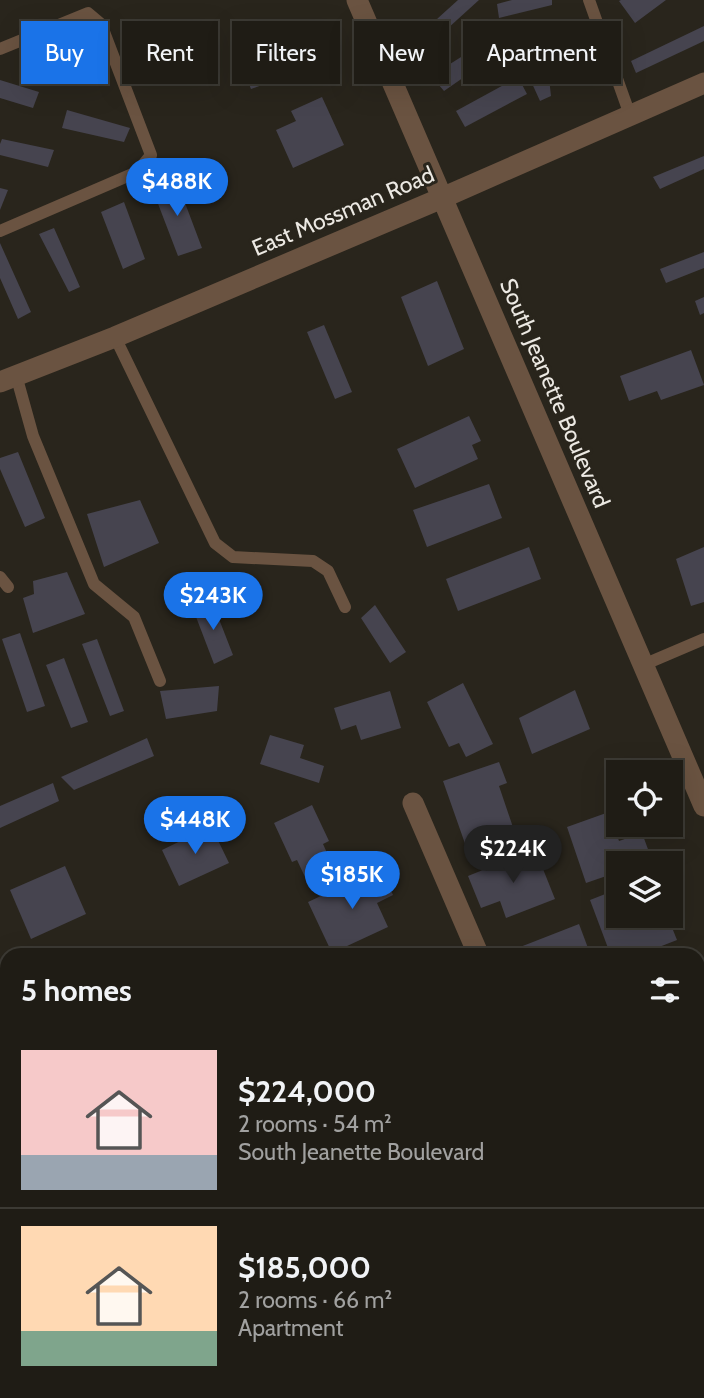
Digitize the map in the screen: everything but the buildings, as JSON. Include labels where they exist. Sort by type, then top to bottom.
[{"type":"street","name":"South Jeanette Boulevard","points":[[357,0],[704,806]]},
{"type":"street","name":"East Mossman Road","points":[[8,379],[115,337],[442,198],[704,83]]},
{"type":"street","points":[[413,803],[476,948]]},
{"type":"lane","points":[[589,0],[630,115]]},
{"type":"lane","points":[[0,49],[88,13],[101,24],[151,155],[137,172],[0,231]]},
{"type":"lane","points":[[115,337],[215,543],[233,557],[313,561],[328,571],[345,607]]},
{"type":"lane","points":[[8,379],[94,584],[134,617],[160,681]]},
{"type":"lane","points":[[643,665],[704,639]]}]
